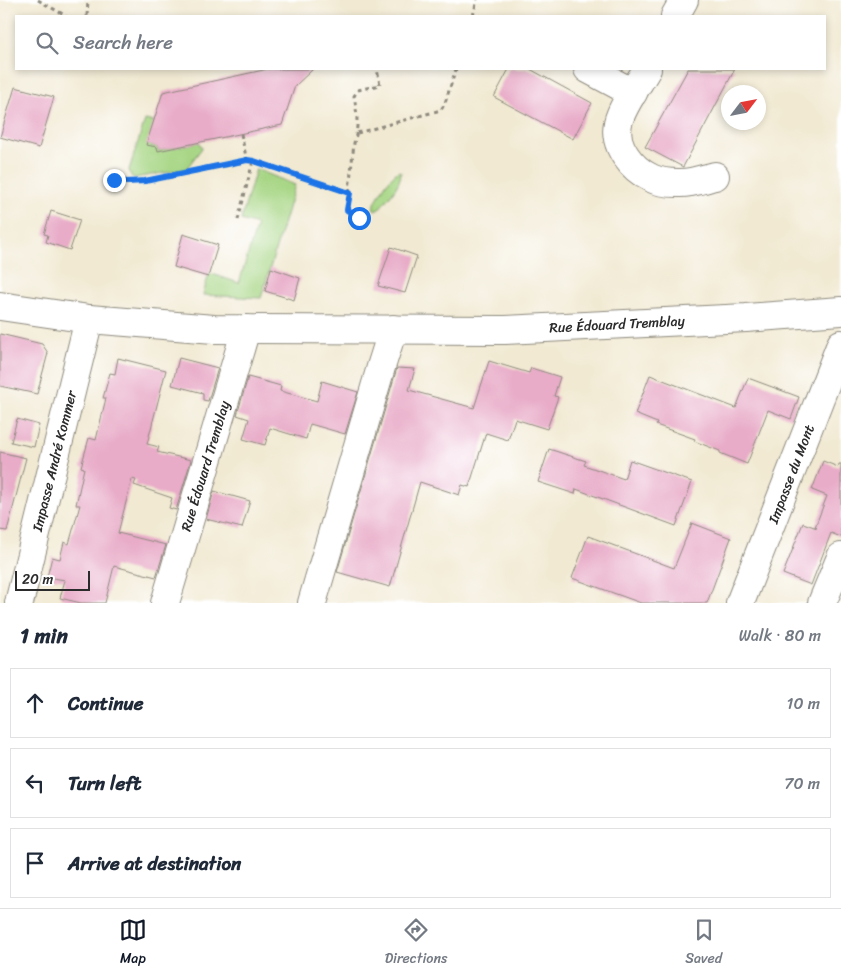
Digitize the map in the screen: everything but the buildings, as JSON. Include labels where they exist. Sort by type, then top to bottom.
[{"type":"street","points":[[676,15],[684,0]]},
{"type":"street","points":[[590,70],[633,94]]},
{"type":"street","points":[[646,70],[623,110],[618,124],[620,144],[626,156],[635,167],[651,178],[660,181],[686,183],[715,176]]},
{"type":"street","name":"Rue Édouard Tremblay","points":[[0,306],[89,319],[214,329],[504,330],[746,318],[841,311]]},
{"type":"street","name":"Impasse André Kommer","points":[[19,603],[89,319]]},
{"type":"street","name":"Rue Édouard Tremblay","points":[[165,603],[246,329]]},
{"type":"street","points":[[312,603],[380,367],[393,329]]},
{"type":"street","name":"Impasse du Mont","points":[[740,603],[841,344]]},
{"type":"street","points":[[822,603],[841,557]]},
{"type":"path","points":[[38,0],[64,15]]},
{"type":"path","points":[[87,15],[88,0]]},
{"type":"path","points":[[473,15],[477,0]]},
{"type":"path","points":[[359,218],[347,210],[358,117],[354,96],[358,90],[380,85],[377,70]]},
{"type":"path","points":[[357,133],[441,110],[446,103],[456,70]]},
{"type":"path","points":[[241,134],[247,160]]},
{"type":"path","points":[[114,180],[127,182],[145,181],[247,160],[350,193]]},
{"type":"path","points":[[238,220],[254,161]]},
{"type":"green space","points":[[145,120],[154,122],[147,145],[157,147],[158,151],[199,142],[202,148],[186,169],[134,178],[131,176],[129,170]]},
{"type":"green space","points":[[256,169],[295,185],[261,298],[203,295],[209,273],[239,283],[257,225],[241,220]]},
{"type":"green space","points":[[398,171],[401,172],[396,188],[378,210],[375,210],[373,208],[380,193]]},
{"type":"route","points":[[114,180],[127,182],[145,181],[247,160],[254,161],[350,193],[347,210],[359,218]]}]
